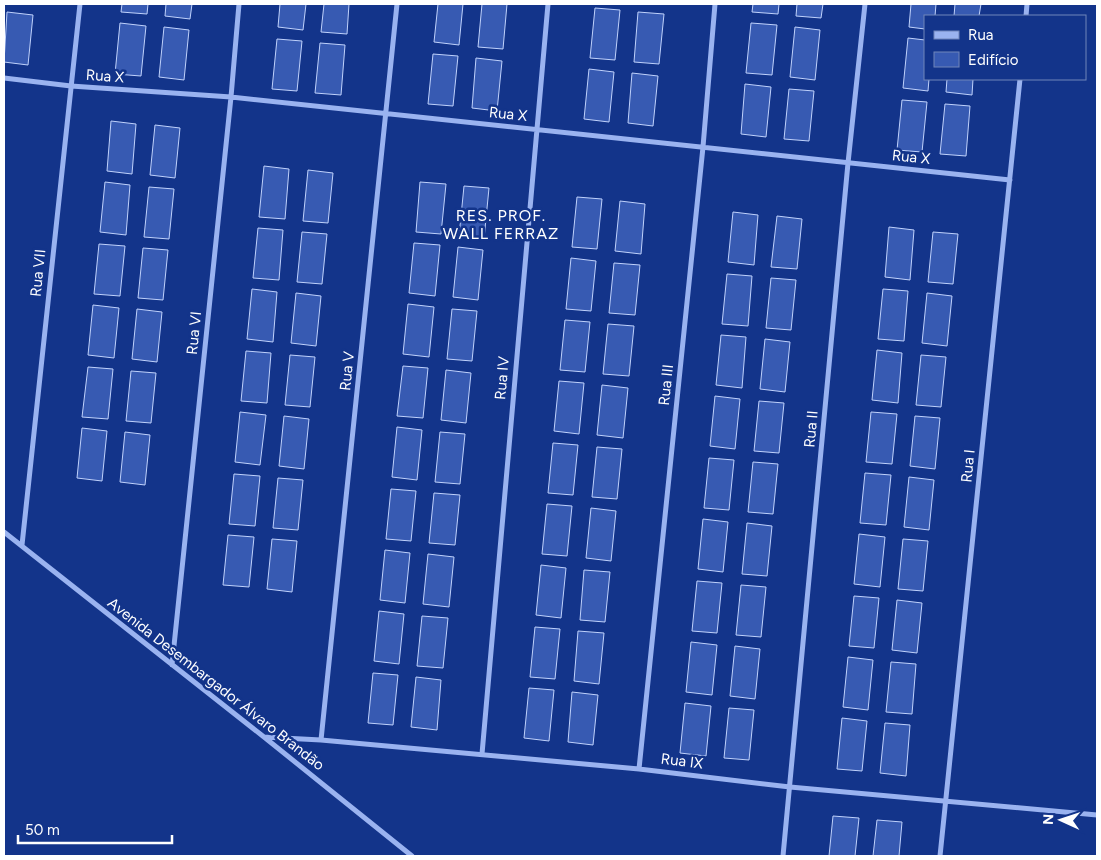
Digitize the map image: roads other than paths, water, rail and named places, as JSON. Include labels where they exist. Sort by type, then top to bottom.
[{"type":"street","name":"Rua VII","points":[[22,545],[80,4]]},
{"type":"street","name":"Rua VI","points":[[172,665],[239,4]]},
{"type":"street","name":"Rua V","points":[[322,740],[397,4]]},
{"type":"street","name":"Rua IV","points":[[482,754],[548,4]]},
{"type":"street","name":"Rua III","points":[[639,769],[703,147],[715,4]]},
{"type":"street","name":"Rua II","points":[[783,856],[848,163],[865,4]]},
{"type":"street","name":"Rua X","points":[[4,78],[71,86],[231,97],[1010,180]]},
{"type":"street","name":"Rua I","points":[[940,856],[1020,80]]},
{"type":"street","name":"Avenida Desembargador Álvaro Brandão","points":[[4,532],[412,856]]},
{"type":"street","name":"Rua IX","points":[[264,737],[322,740],[482,754],[639,769],[790,787],[1097,815]]},
{"type":"district","name":"RES. PROF. WALL FERRAZ","points":[[501,224]]}]
